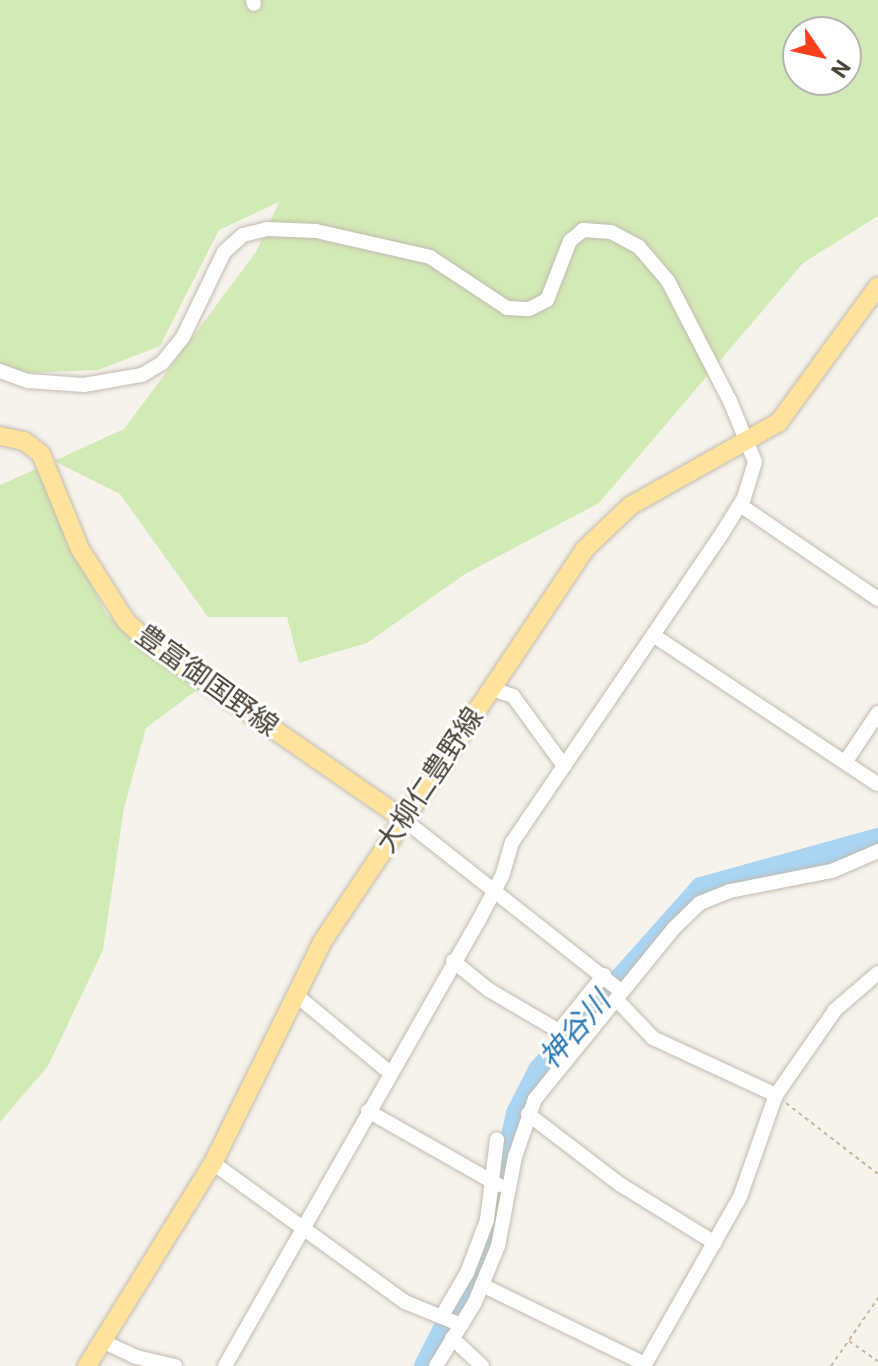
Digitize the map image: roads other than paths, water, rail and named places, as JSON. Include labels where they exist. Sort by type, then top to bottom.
[{"type":"main road","name":"大柳仁豊野線","points":[[87,1366],[213,1163],[253,1088],[322,942],[603,529],[630,506],[749,442],[779,422],[878,286]]},
{"type":"main road","name":"豊富御国野線","points":[[0,436],[24,441],[41,454],[80,549],[119,611],[143,637],[403,819]]},
{"type":"street","points":[[0,371],[28,381],[84,385],[142,375],[162,363],[183,337],[224,252],[243,235],[267,229],[316,231],[430,257],[507,308],[529,309],[547,300],[570,241],[583,230],[611,232],[639,247],[668,281],[749,442],[755,462],[740,505],[512,842],[494,890],[225,1366]]},
{"type":"street","points":[[740,505],[878,599]]},
{"type":"street","points":[[653,635],[877,784]]},
{"type":"street","points":[[492,689],[513,696],[564,766]]},
{"type":"street","points":[[846,761],[878,713]]},
{"type":"street","points":[[403,819],[613,986],[653,1038],[776,1095]]},
{"type":"street","points":[[453,961],[489,990],[559,1031],[613,986],[700,903],[730,891],[832,871],[878,851]]},
{"type":"street","points":[[482,1285],[645,1365],[752,1171],[776,1095],[835,1010],[878,973]]},
{"type":"street","points":[[436,1366],[452,1338],[452,1319],[528,1114],[613,986]]},
{"type":"street","points":[[295,994],[389,1072]]},
{"type":"street","points":[[368,1111],[501,1186]]},
{"type":"street","points":[[528,1114],[621,1185],[715,1243]]},
{"type":"street","points":[[452,1319],[482,1285],[504,1226],[497,1140]]},
{"type":"street","points":[[213,1163],[302,1232],[405,1302],[452,1319]]},
{"type":"street","points":[[452,1338],[482,1366]]},
{"type":"street","points":[[102,1341],[136,1357],[175,1366]]},
{"type":"waterway","name":"神谷川","points":[[425,1366],[488,1243],[517,1113],[539,1070],[701,888],[878,839]]}]
